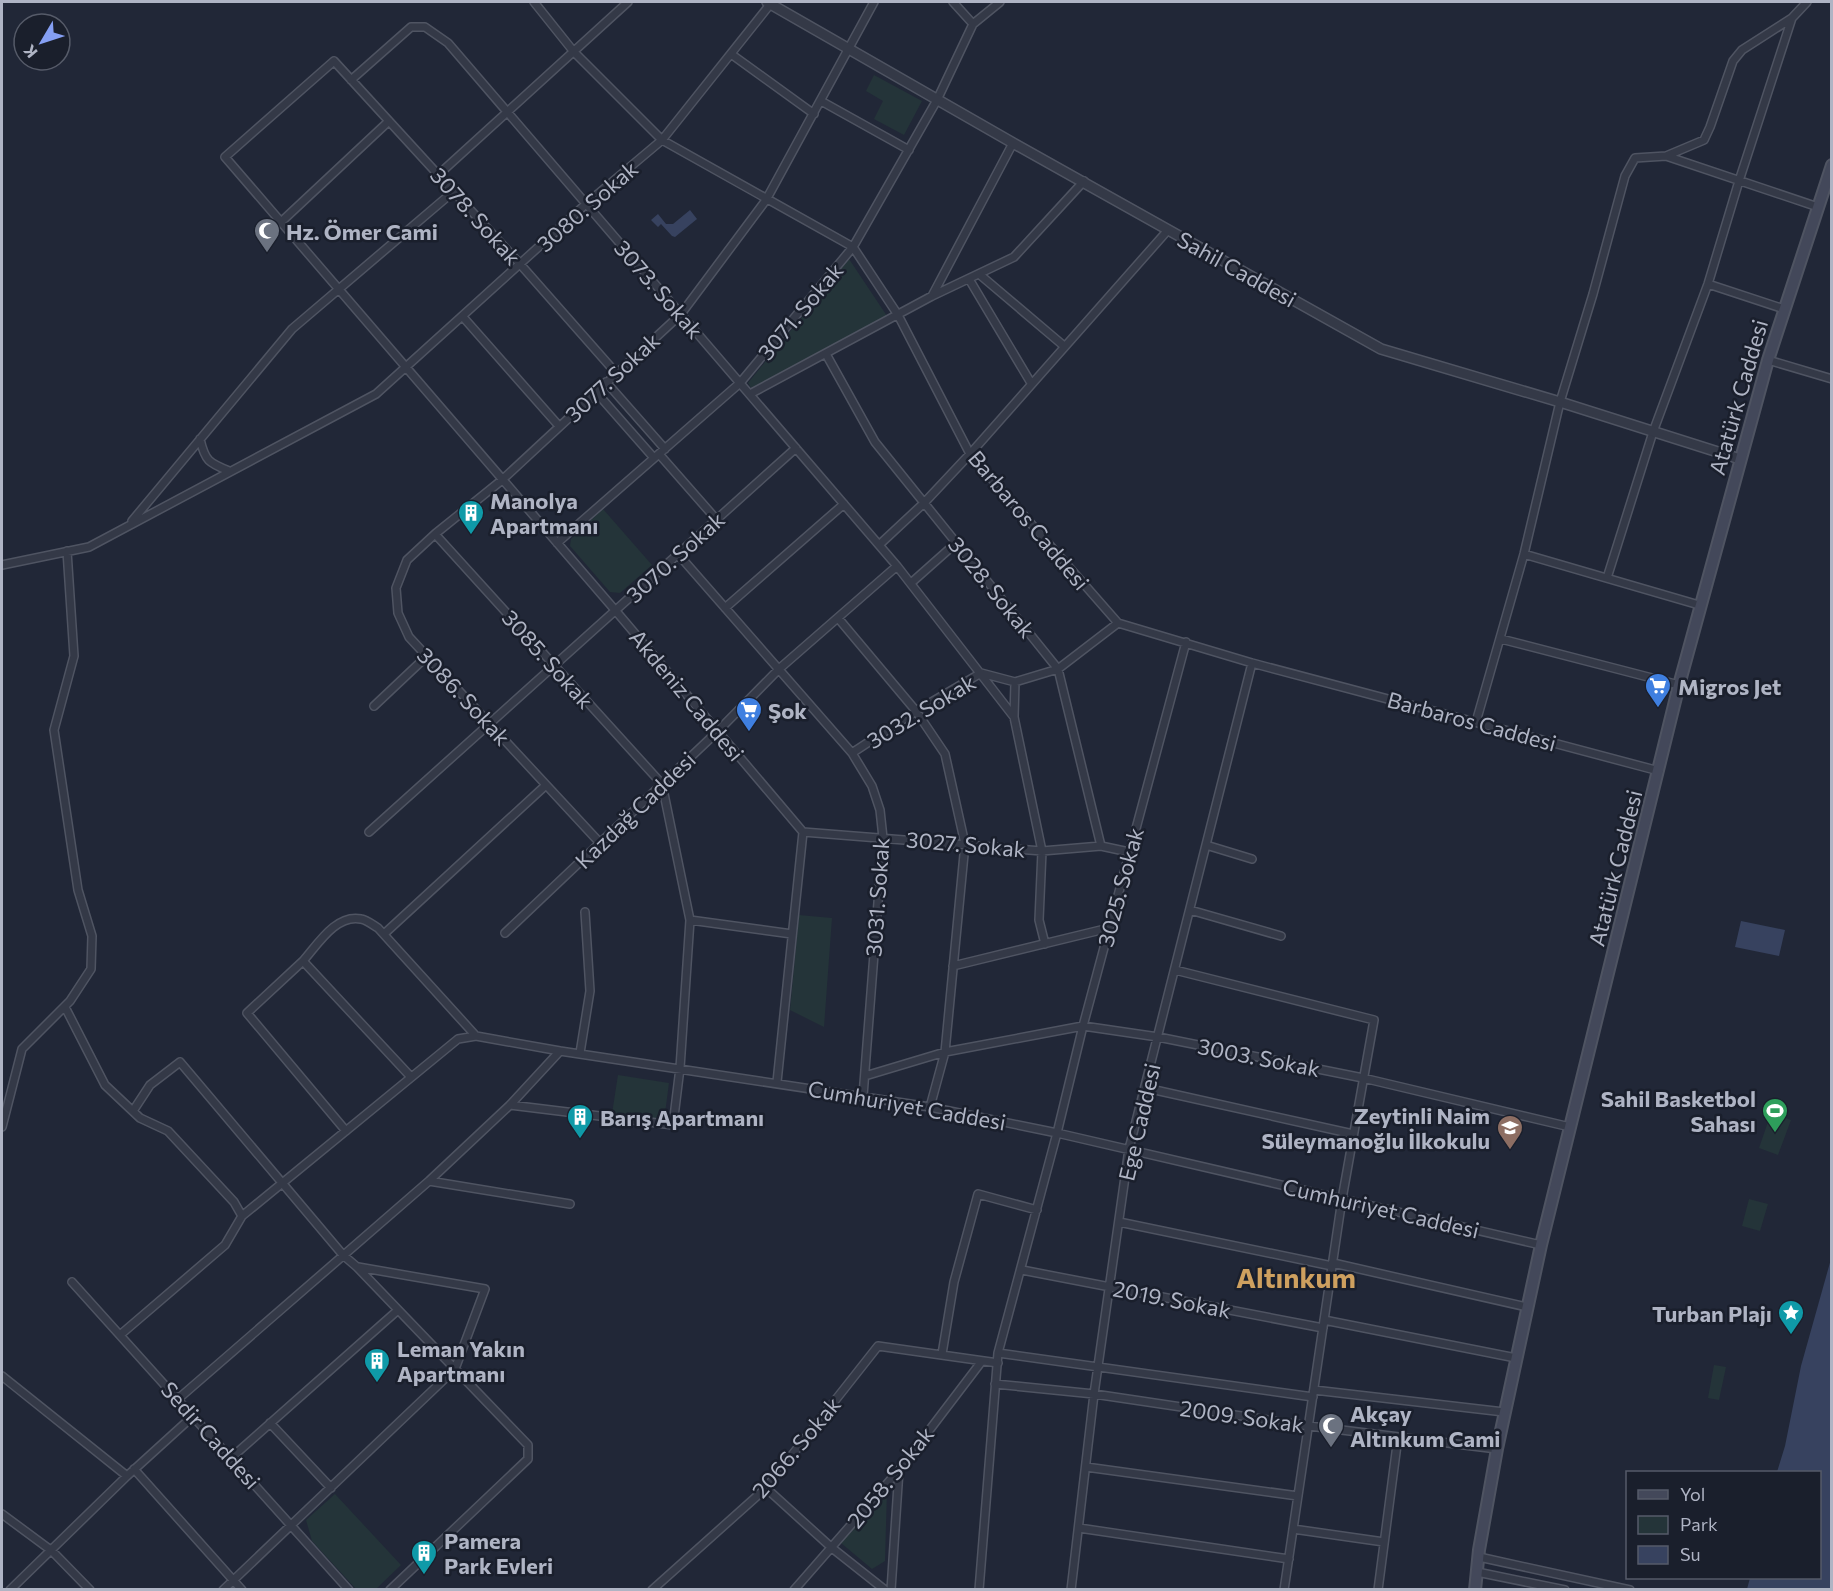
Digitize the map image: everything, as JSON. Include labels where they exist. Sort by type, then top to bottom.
[{"type":"main road","name":"Atatürk Caddesi","points":[[1475,1590],[1497,1449],[1527,1307],[1679,684],[1768,360],[1818,207],[1828,190],[1832,165]]},
{"type":"street","name":"Barbaros Caddesi","points":[[534,2],[574,52],[662,140],[853,247],[898,315],[970,454],[1118,623],[1252,663],[1659,771]]},
{"type":"street","points":[[438,175],[628,2]]},
{"type":"street","name":"Sahil Caddesi","points":[[770,2],[1013,143],[1381,349],[1740,459]]},
{"type":"street","name":"3080. Sokak","points":[[2,565],[89,547],[376,394],[586,204],[662,140],[770,2]]},
{"type":"street","name":"3077. Sokak","points":[[435,534],[502,480],[681,314],[766,200],[874,2]]},
{"type":"street","points":[[953,2],[973,24],[1000,2]]},
{"type":"street","points":[[1476,722],[1524,554],[1560,402],[1593,294],[1625,176],[1635,158],[1665,156],[1704,140],[1733,61],[1742,50],[1792,18],[1807,2]]},
{"type":"street","points":[[1607,578],[1653,432],[1708,284],[1792,18]]},
{"type":"street","name":"3071. Sokak","points":[[558,543],[740,383],[853,247],[938,100],[973,24]]},
{"type":"street","name":"3073. Sokak","points":[[351,81],[411,27],[425,27],[448,43],[897,566],[1014,717]]},
{"type":"street","points":[[731,54],[814,114]]},
{"type":"street","name":"3078. Sokak","points":[[225,158],[334,61],[520,264],[616,373]]},
{"type":"street","points":[[821,101],[909,150]]},
{"type":"street","points":[[281,222],[389,121]]},
{"type":"street","points":[[932,296],[1013,143]]},
{"type":"street","points":[[1665,156],[1818,207]]},
{"type":"street","name":"Akdeniz Caddesi","points":[[225,158],[558,543],[803,832]]},
{"type":"street","points":[[750,394],[932,296],[1014,257],[1084,181]]},
{"type":"street","points":[[128,525],[292,330],[454,191]]},
{"type":"street","points":[[879,545],[924,503],[970,454],[1168,230]]},
{"type":"street","points":[[979,274],[1064,346]]},
{"type":"street","points":[[969,279],[1031,383]]},
{"type":"street","points":[[1708,284],[1784,309]]},
{"type":"street","points":[[463,316],[559,426]]},
{"type":"street","name":"3028. Sokak","points":[[826,354],[875,442],[1058,669],[1101,846]]},
{"type":"street","points":[[1768,360],[1832,379]]},
{"type":"street","points":[[606,382],[659,454]]},
{"type":"street","points":[[596,392],[659,454],[716,519]]},
{"type":"street","points":[[200,439],[204,456],[212,464],[229,471]]},
{"type":"street","name":"3070. Sokak","points":[[369,832],[796,448]]},
{"type":"street","points":[[725,608],[844,504]]},
{"type":"street","name":"3086. Sokak","points":[[435,534],[407,560],[396,588],[398,613],[409,637],[600,843]]},
{"type":"street","name":"3085. Sokak","points":[[435,534],[662,784]]},
{"type":"street","points":[[911,583],[956,543]]},
{"type":"street","points":[[2,1126],[22,1049],[70,1001],[91,969],[92,936],[78,890],[54,730],[74,656],[67,551]]},
{"type":"street","name":"3031. Sokak","points":[[678,554],[852,753],[872,786],[880,810],[883,838],[863,1096]]},
{"type":"street","points":[[1524,554],[1700,605]]},
{"type":"street","name":"Kazdağ Caddesi","points":[[505,933],[718,731],[779,669],[897,566]]},
{"type":"street","points":[[838,618],[916,711],[945,754],[965,844],[945,1052],[930,1107]]},
{"type":"street","points":[[1045,944],[1039,920],[1042,851],[1014,717],[1015,682],[1058,669],[1118,623]]},
{"type":"street","points":[[1501,639],[1679,684]]},
{"type":"street","name":"3025. Sokak","points":[[979,1590],[999,1353],[1083,1026],[1186,642]]},
{"type":"street","points":[[374,706],[427,656]]},
{"type":"street","name":"Ege Caddesi","points":[[1071,1590],[1094,1394],[1129,1149],[1252,663]]},
{"type":"street","name":"3032. Sokak","points":[[852,753],[916,711],[981,673],[1015,682]]},
{"type":"street","points":[[510,1105],[673,1125],[680,1068],[690,920],[662,784]]},
{"type":"street","points":[[384,934],[546,785]]},
{"type":"street","points":[[777,1082],[803,832]]},
{"type":"street","name":"3027. Sokak","points":[[803,832],[1042,851],[1101,846],[1129,852]]},
{"type":"street","points":[[1206,844],[1252,859]]},
{"type":"street","points":[[1190,910],[1281,936]]},
{"type":"street","points":[[580,1053],[590,991],[585,912]]},
{"type":"street","points":[[346,1131],[247,1013],[303,961],[335,925],[348,919],[363,919],[378,928],[476,1036]]},
{"type":"street","points":[[690,920],[792,934]]},
{"type":"street","points":[[953,966],[1109,928]]},
{"type":"street","points":[[303,961],[411,1077]]},
{"type":"street","points":[[1175,970],[1374,1020],[1342,1199],[1284,1590]]},
{"type":"street","points":[[64,1007],[105,1085],[140,1118],[168,1131],[234,1202],[242,1216]]},
{"type":"street","name":"3003. Sokak","points":[[865,1076],[945,1052],[1083,1026],[1158,1037],[1363,1078],[1570,1127]]},
{"type":"street","points":[[120,1335],[225,1245],[242,1216],[458,1039],[476,1036]]},
{"type":"street","name":"Cumhuriyet Caddesi","points":[[476,1036],[560,1051],[777,1082],[930,1107],[1129,1149],[1541,1245]]},
{"type":"street","points":[[178,1399],[429,1181],[510,1105],[560,1051]]},
{"type":"street","points":[[133,1112],[150,1085],[180,1062],[343,1256],[357,1267],[528,1445],[528,1459],[390,1590]]},
{"type":"street","points":[[1146,1088],[1353,1134]]},
{"type":"street","points":[[429,1181],[570,1204]]},
{"type":"street","points":[[998,1363],[942,1354],[954,1282],[978,1194],[1037,1210]]},
{"type":"street","points":[[1119,1222],[1527,1307]]},
{"type":"street","points":[[223,1590],[454,1368],[485,1289],[357,1267]]},
{"type":"street","name":"2019. Sokak","points":[[1022,1270],[1516,1358]]},
{"type":"street","name":"Sedir Caddesi","points":[[72,1282],[349,1590]]},
{"type":"street","points":[[231,1458],[398,1310]]},
{"type":"street","name":"2066. Sokak","points":[[652,1590],[766,1488],[878,1346],[942,1354]]},
{"type":"street","points":[[999,1353],[1313,1394],[1504,1412]]},
{"type":"street","name":"2058. Sokak","points":[[794,1590],[899,1470],[982,1361]]},
{"type":"street","points":[[2,1376],[128,1476]]},
{"type":"street","name":"2009. Sokak","points":[[995,1384],[1094,1394],[1309,1426],[1497,1449]]},
{"type":"street","points":[[10,1590],[134,1469],[193,1416]]},
{"type":"street","points":[[270,1423],[331,1488]]},
{"type":"street","points":[[1378,1590],[1398,1437]]},
{"type":"street","points":[[1086,1467],[1298,1496]]},
{"type":"street","points":[[134,1469],[242,1590]]},
{"type":"street","points":[[891,1590],[899,1470]]},
{"type":"street","points":[[766,1488],[832,1548],[885,1590]]},
{"type":"street","points":[[2,1514],[52,1551],[90,1590]]},
{"type":"street","points":[[1079,1528],[1289,1559]]},
{"type":"street","points":[[1293,1529],[1384,1542]]},
{"type":"street","points":[[1479,1557],[1630,1590]]},
{"type":"street","points":[[1477,1572],[1565,1590]]},
{"type":"green space","points":[[874,75],[922,101],[904,135],[874,119],[883,101],[866,91]]},
{"type":"green space","points":[[849,259],[887,316],[753,391],[748,383]]},
{"type":"green space","points":[[603,509],[652,565],[620,593],[610,592],[570,546],[571,539]]},
{"type":"green space","points":[[799,915],[832,918],[824,1027],[790,1010]]},
{"type":"green space","points":[[618,1075],[669,1083],[664,1121],[612,1114]]},
{"type":"green space","name":"Sahil Basketbol Sahası","points":[[1771,1113],[1791,1120],[1778,1155],[1759,1148]]},
{"type":"green space","points":[[1749,1199],[1768,1204],[1760,1231],[1742,1226]]},
{"type":"green space","points":[[1714,1365],[1726,1367],[1719,1400],[1708,1398]]},
{"type":"green space","points":[[887,1490],[885,1561],[872,1569],[841,1543]]},
{"type":"green space","points":[[335,1494],[401,1565],[376,1589],[356,1589],[312,1541],[306,1520]]},
{"type":"water","points":[[690,210],[697,219],[675,237],[661,224],[658,227],[651,220],[658,214],[666,224],[673,224]]},
{"type":"water","points":[[1741,921],[1785,930],[1779,956],[1735,947]]},
{"type":"water","points":[[1831,1259],[1831,1589],[1747,1589],[1750,1579],[1821,1579],[1821,1471],[1777,1471],[1785,1446],[1801,1366]]},
{"type":"place","name":"Hz. Ömer Cami","points":[[267,254]]},
{"type":"place","name":"Manolya Apartmanı","points":[[471,536]]},
{"type":"place","name":"Migros Jet","points":[[1658,709]]},
{"type":"place","name":"Şok","points":[[749,733]]},
{"type":"place","name":"Sahil Basketbol Sahası","points":[[1775,1134]]},
{"type":"place","name":"Barış Apartmanı","points":[[580,1140]]},
{"type":"place","name":"Zeytinli Naim Süleymanoğlu İlkokulu","points":[[1510,1151]]},
{"type":"place","name":"Turban Plajı","points":[[1791,1336]]},
{"type":"place","name":"Leman Yakın Apartmanı","points":[[377,1384]]},
{"type":"place","name":"Akçay Altınkum Cami","points":[[1331,1449]]},
{"type":"place","name":"Pamera Park Evleri","points":[[424,1576]]},
{"type":"district","name":"Altınkum","points":[[1296,1277]]}]
